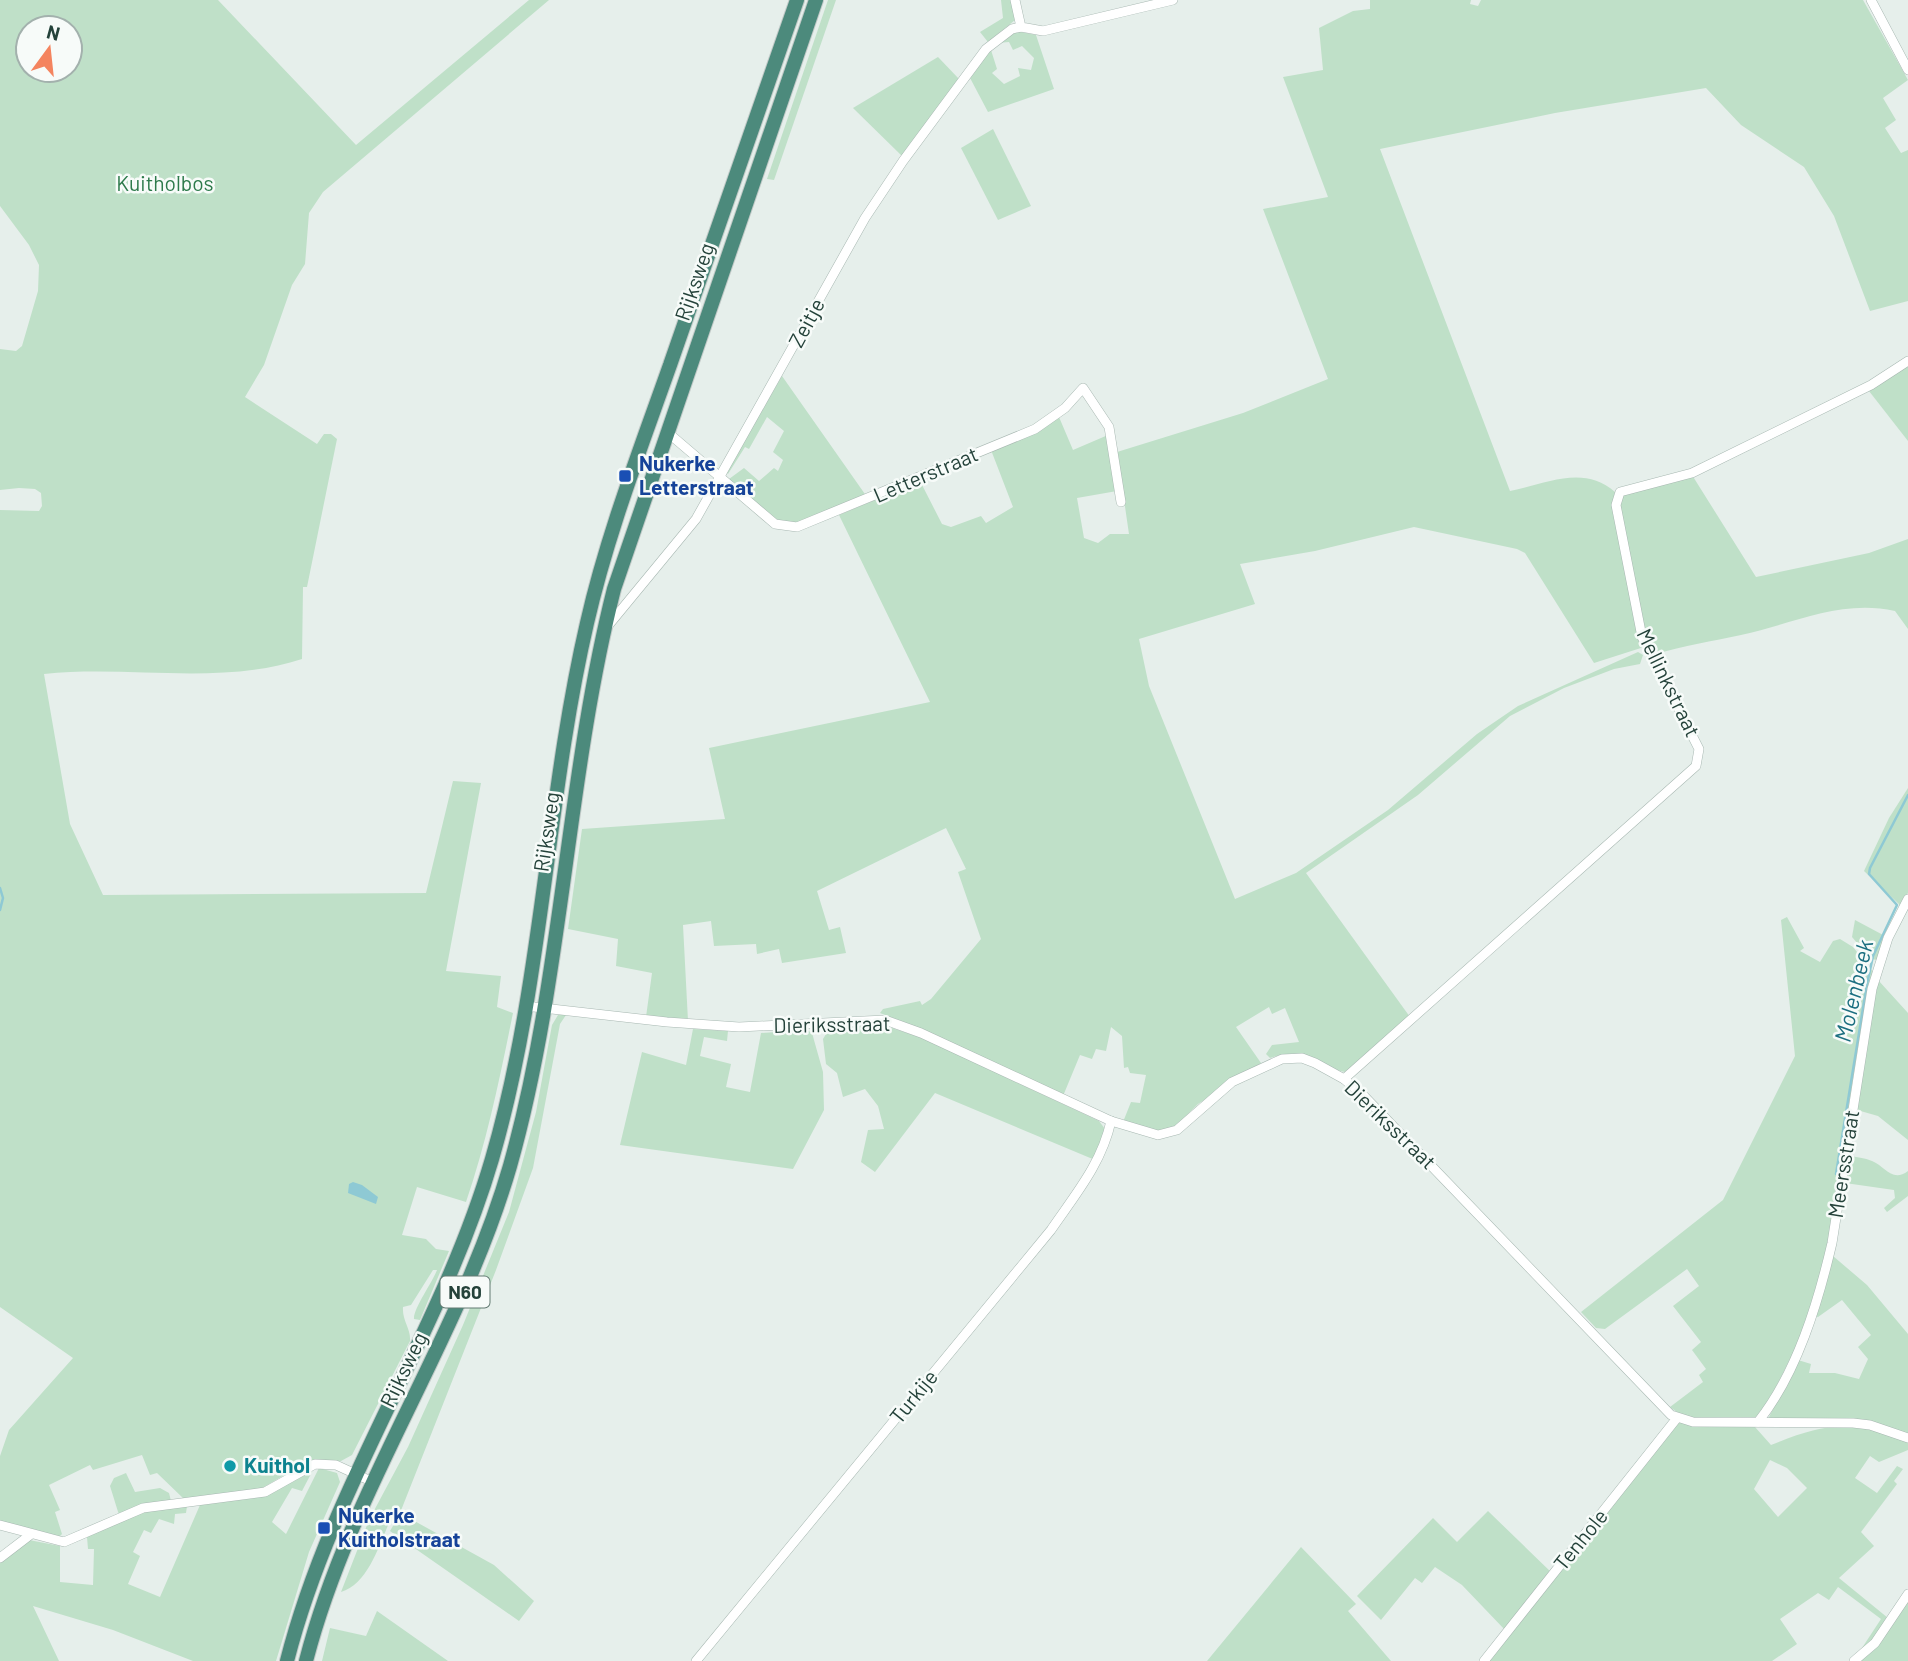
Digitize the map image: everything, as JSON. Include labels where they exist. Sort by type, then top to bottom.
[{"type":"highway","name":"Rijksweg","points":[[288,1661],[322,1551],[420,1345],[463,1247],[500,1131],[525,1006],[569,717],[597,583],[797,0]]},
{"type":"highway","name":"Rijksweg","points":[[306,1661],[328,1585],[373,1482],[455,1314],[492,1222],[519,1132],[543,1009],[579,762],[604,631],[629,539],[816,0]]},
{"type":"street","points":[[1016,0],[1021,27],[1043,31],[1173,0]]},
{"type":"street","points":[[1871,0],[1908,70]]},
{"type":"street","name":"Zeitje","points":[[604,631],[641,590],[696,519],[834,272],[903,161],[986,49],[1012,29],[1021,27]]},
{"type":"street","name":"Mellinkstraat","points":[[1344,1079],[1696,766],[1699,749],[1640,631],[1616,505],[1620,492],[1692,473],[1871,385],[1908,361]]},
{"type":"street","name":"Letterstraat","points":[[666,431],[722,476],[775,524],[791,528],[806,526],[1035,429],[1065,408],[1083,387],[1109,427],[1121,502]]},
{"type":"street","name":"Meersstraat","points":[[1758,1422],[1796,1351],[1823,1277],[1832,1243],[1872,989],[1888,938],[1908,899]]},
{"type":"street","name":"Dieriksstraat","points":[[525,1006],[739,1027],[885,1020],[921,1033],[1111,1121],[1149,1134],[1172,1133],[1232,1082],[1262,1066],[1292,1057],[1315,1063],[1344,1079],[1437,1170],[1677,1418]]},
{"type":"street","name":"Turkije","points":[[696,1661],[1051,1230],[1098,1162],[1106,1145],[1111,1121]]},
{"type":"street","points":[[1677,1418],[1693,1422],[1864,1424],[1908,1438]]},
{"type":"street","name":"Tenhole","points":[[1484,1661],[1677,1418]]},
{"type":"street","points":[[0,1525],[64,1542],[143,1508],[256,1494],[315,1464],[336,1465],[373,1482]]},
{"type":"street","points":[[0,1558],[30,1535]]},
{"type":"street","points":[[1854,1661],[1875,1643],[1908,1594]]},
{"type":"green space","name":"Kuitholbos","points":[[0,0],[218,0],[356,145],[529,0],[549,0],[323,192],[309,213],[305,264],[292,285],[264,365],[245,397],[317,444],[324,434],[331,434],[337,439],[307,587],[303,587],[302,659],[271,667],[207,673],[44,674],[70,824],[103,895],[426,893],[453,781],[481,783],[446,971],[501,976],[497,1007],[513,1013],[474,1179],[466,1202],[417,1187],[402,1235],[426,1239],[436,1249],[449,1251],[420,1320],[414,1319],[414,1315],[437,1270],[433,1270],[411,1305],[403,1307],[410,1341],[352,1455],[341,1461],[309,1460],[261,1489],[184,1499],[157,1473],[150,1475],[142,1455],[93,1470],[90,1465],[49,1485],[60,1510],[55,1512],[62,1534],[58,1538],[0,1522],[0,1456],[9,1430],[73,1358],[0,1307],[0,510],[39,511],[42,506],[41,493],[35,489],[0,490],[0,349],[16,351],[22,346],[38,291],[39,265],[29,245],[0,206]]},
{"type":"green space","points":[[828,0],[836,0],[774,180],[767,179]]},
{"type":"green space","points":[[1001,0],[1011,0],[1015,20],[988,42],[980,32],[1003,18]]},
{"type":"green space","points":[[1370,0],[1471,0],[1470,4],[1478,6],[1481,0],[1863,0],[1908,80],[1883,98],[1896,120],[1885,128],[1901,153],[1908,150],[1908,301],[1870,311],[1834,216],[1804,167],[1741,125],[1706,88],[1555,113],[1380,149],[1510,491],[1564,478],[1577,478],[1590,479],[1615,492],[1612,504],[1637,632],[1644,647],[1594,663],[1525,553],[1414,527],[1315,551],[1240,564],[1255,604],[1139,639],[1149,686],[1235,899],[1296,873],[1388,810],[1477,734],[1518,706],[1638,652],[1643,655],[1640,664],[1614,669],[1564,688],[1510,716],[1418,795],[1306,873],[1410,1017],[1345,1072],[1302,1055],[1270,1058],[1266,1054],[1272,1045],[1299,1042],[1285,1008],[1272,1014],[1269,1007],[1236,1027],[1261,1063],[1198,1104],[1173,1129],[1156,1132],[1123,1122],[1131,1102],[1140,1103],[1146,1075],[1130,1073],[1128,1067],[1124,1068],[1122,1036],[1111,1027],[1106,1051],[1096,1049],[1092,1059],[1080,1055],[1063,1096],[922,1029],[880,1013],[883,1009],[920,1001],[922,1005],[931,999],[981,939],[958,872],[966,869],[946,828],[817,891],[829,930],[840,927],[846,953],[782,963],[779,949],[757,954],[756,944],[714,946],[711,921],[683,925],[688,1021],[646,1017],[652,973],[616,966],[618,939],[568,929],[582,829],[725,819],[709,748],[930,702],[839,515],[920,481],[942,524],[951,527],[981,516],[986,523],[1013,507],[991,450],[1059,417],[1073,450],[1108,435],[1117,491],[1077,498],[1084,538],[1098,543],[1110,534],[1129,534],[1117,452],[1243,413],[1328,379],[1263,209],[1328,197],[1283,77],[1323,70],[1319,28],[1353,11],[1370,9]]},
{"type":"green space","points":[[1016,31],[1036,35],[1054,89],[988,112],[969,76],[991,50],[997,69],[992,73],[1004,84],[1020,76],[1018,68],[1031,70],[1034,58],[1022,46],[1013,50],[1009,42],[997,43]]},
{"type":"green space","points":[[938,57],[959,79],[902,156],[853,108]]},
{"type":"green space","points":[[993,129],[1031,206],[998,220],[961,148]]},
{"type":"green space","points":[[1908,365],[1908,441],[1869,391]]},
{"type":"green space","points":[[782,376],[867,497],[804,523],[778,522],[729,479],[744,468],[759,481],[774,468],[778,471],[783,460],[773,452],[784,431],[767,417],[749,449],[745,447],[728,474],[726,472]]},
{"type":"green space","points":[[1692,475],[1756,577],[1869,553],[1908,539],[1908,629],[1895,611],[1855,608],[1817,614],[1655,654],[1644,628],[1619,507],[1622,495]]},
{"type":"green space","points":[[1908,788],[1908,893],[1900,905],[1864,871],[1889,818]]},
{"type":"green space","points":[[1787,917],[1804,948],[1800,951],[1820,962],[1833,941],[1840,939],[1853,947],[1874,973],[1824,1271],[1798,1343],[1765,1409],[1757,1417],[1685,1418],[1670,1407],[1703,1382],[1699,1375],[1706,1369],[1692,1350],[1701,1342],[1673,1306],[1699,1286],[1687,1269],[1605,1329],[1596,1328],[1581,1312],[1723,1200],[1795,1056],[1781,920]]},
{"type":"green space","points":[[1855,920],[1885,936],[1877,960],[1871,959],[1852,937]]},
{"type":"green space","points":[[1878,980],[1908,1013],[1908,1140],[1878,1116],[1857,1110]]},
{"type":"green space","points":[[558,1015],[566,1015],[560,1024],[533,1168],[496,1270],[400,1513],[494,1565],[534,1601],[519,1621],[390,1531],[400,1514],[395,1510],[368,1569],[351,1587],[341,1592],[369,1520],[408,1447],[463,1325],[509,1212],[536,1112],[552,1025]]},
{"type":"green space","points":[[880,1024],[922,1038],[1099,1121],[1105,1129],[1095,1160],[935,1093],[875,1172],[861,1162],[868,1130],[884,1129],[878,1106],[865,1089],[843,1097],[837,1073],[826,1064],[823,1039],[829,1029]]},
{"type":"green space","points":[[693,1029],[728,1031],[727,1041],[704,1037],[700,1056],[731,1064],[726,1087],[750,1092],[761,1033],[807,1030],[812,1033],[823,1072],[824,1110],[793,1169],[620,1145],[642,1052],[686,1065]]},
{"type":"green space","points":[[1849,1156],[1872,1161],[1893,1174],[1908,1171],[1908,1196],[1887,1212],[1884,1208],[1895,1198],[1894,1190],[1845,1183]]},
{"type":"green space","points":[[1833,1256],[1867,1285],[1908,1334],[1908,1434],[1862,1420],[1768,1419],[1798,1360],[1811,1364],[1809,1373],[1835,1373],[1859,1379],[1868,1359],[1858,1347],[1871,1335],[1842,1300],[1818,1317],[1814,1316]]},
{"type":"green space","points":[[1679,1422],[1755,1427],[1771,1445],[1808,1432],[1839,1427],[1870,1430],[1908,1442],[1908,1450],[1879,1462],[1870,1456],[1855,1478],[1877,1493],[1897,1466],[1903,1469],[1894,1481],[1897,1484],[1861,1532],[1874,1546],[1839,1578],[1888,1618],[1876,1636],[1860,1651],[1881,1619],[1838,1587],[1829,1600],[1818,1593],[1780,1619],[1797,1644],[1772,1661],[1489,1661]],"holes":[[[1770,1460],[1787,1468],[1807,1488],[1778,1517],[1754,1489]]]},
{"type":"green space","points":[[314,1468],[302,1491],[292,1488],[272,1522],[286,1534],[319,1468],[337,1473],[340,1482],[309,1552],[276,1661],[193,1661],[113,1630],[33,1606],[59,1661],[0,1661],[0,1561],[29,1540],[60,1546],[60,1582],[93,1585],[94,1549],[88,1549],[87,1537],[146,1511],[187,1506],[186,1513],[175,1514],[174,1524],[159,1519],[151,1533],[144,1530],[133,1552],[140,1556],[128,1584],[160,1597],[200,1505],[254,1498]]},
{"type":"green space","points":[[126,1473],[135,1492],[160,1488],[169,1493],[171,1501],[119,1515],[110,1486],[114,1478]]},
{"type":"green space","points":[[1488,1511],[1552,1573],[1505,1630],[1462,1585],[1435,1567],[1422,1583],[1415,1578],[1381,1620],[1357,1596],[1433,1518],[1457,1542]]},
{"type":"green space","points":[[1301,1547],[1356,1604],[1348,1611],[1391,1661],[1207,1661]]},
{"type":"green space","points":[[1908,1601],[1908,1661],[1860,1661]]},
{"type":"green space","points":[[377,1611],[448,1661],[322,1661],[330,1628],[366,1636]]},
{"type":"water","points":[[353,1182],[378,1197],[376,1204],[348,1193],[349,1184]]},
{"type":"waterway","name":"Molenbeek","points":[[1836,1174],[1873,956],[1897,905],[1869,874],[1870,868],[1908,795]]},
{"type":"waterway","points":[[0,888],[3,898],[0,910]]},
{"type":"place","name":"Nukerke Letterstraat","points":[[625,476]]},
{"type":"place","name":"Kuithol","points":[[230,1466]]},
{"type":"place","name":"Nukerke Kuitholstraat","points":[[324,1528]]}]
